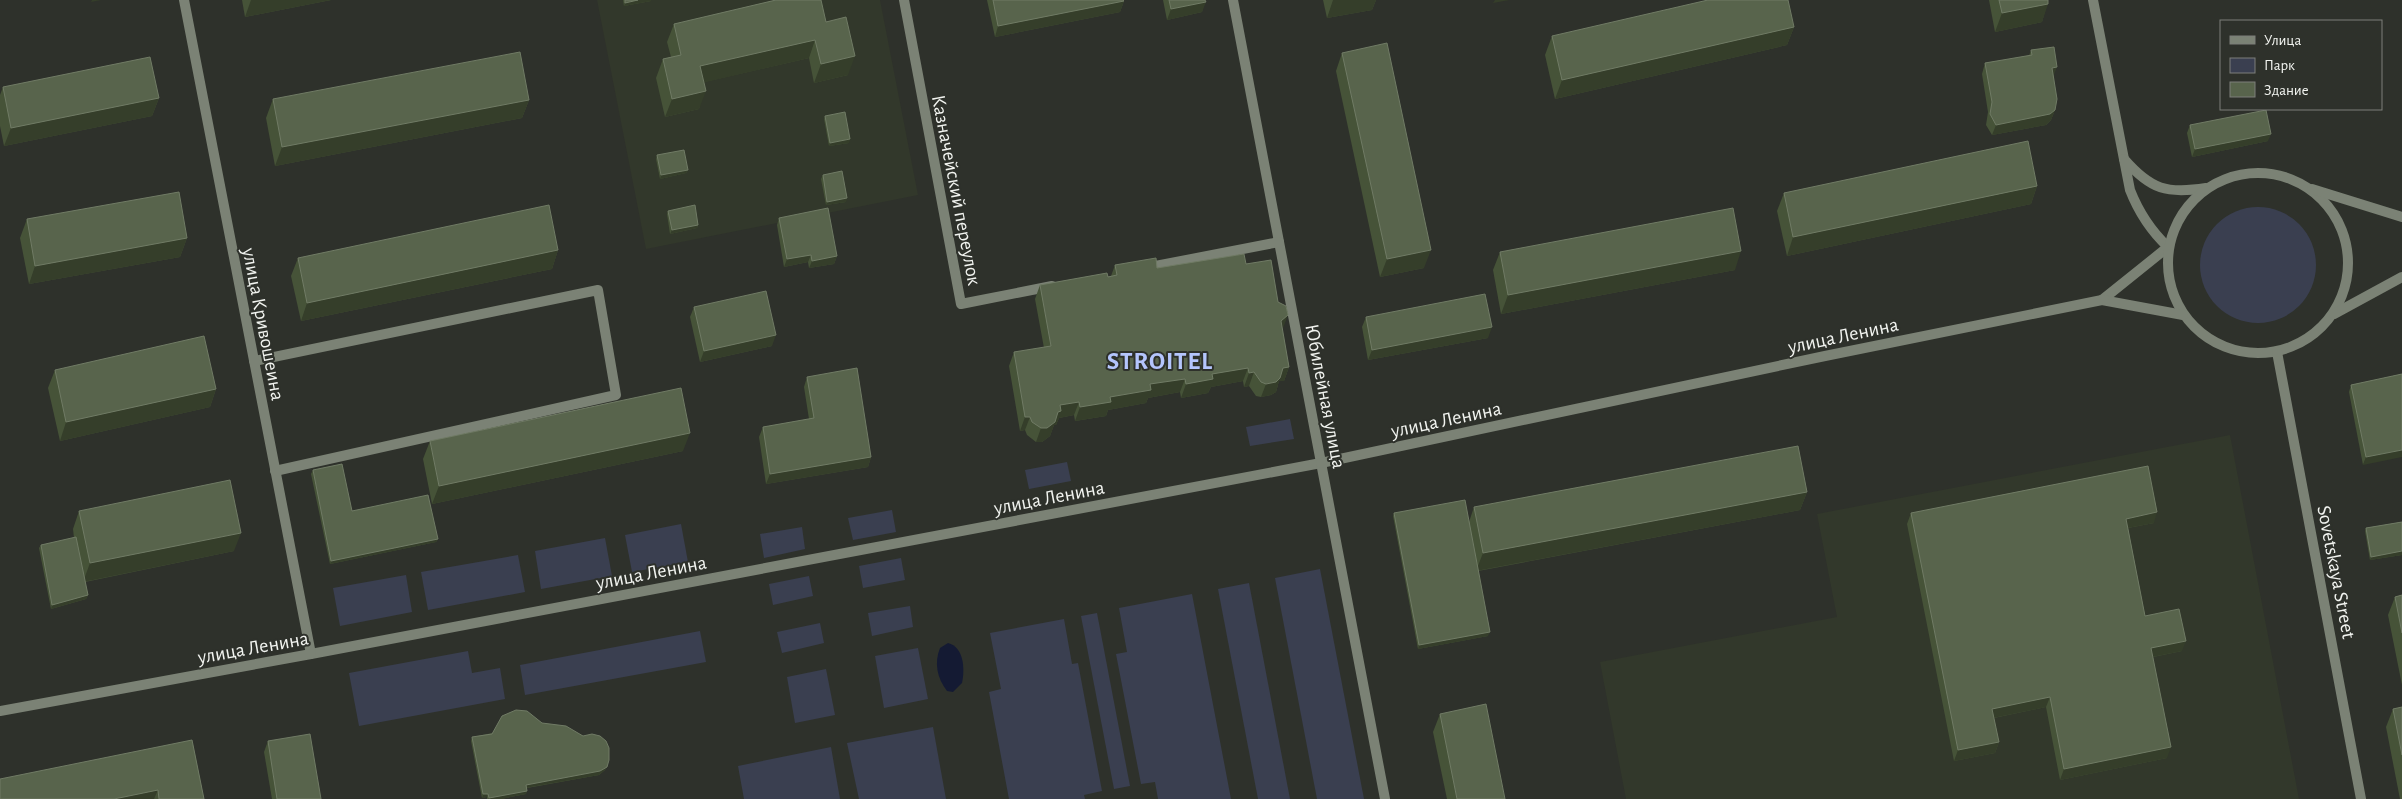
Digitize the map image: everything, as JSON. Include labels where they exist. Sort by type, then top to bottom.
[{"type":"street","name":"улица Кривошеина","points":[[184,0],[311,654]]},
{"type":"street","name":"Казначейский переулок","points":[[904,0],[961,304],[1067,283]]},
{"type":"street","name":"Юбилейная улица","points":[[1234,0],[1385,799]]},
{"type":"street","points":[[2093,0],[2130,190],[2139,212],[2152,232],[2168,247]]},
{"type":"street","points":[[2124,159],[2140,177],[2158,187],[2181,192],[2206,188],[2239,174],[2276,174],[2309,188],[2402,217]]},
{"type":"street","points":[[2206,188],[2181,214],[2168,247],[2169,283],[2183,315],[2208,340],[2241,353],[2277,352],[2309,339],[2334,314],[2402,277]]},
{"type":"street","points":[[2309,188],[2334,213],[2347,246],[2348,281],[2334,314]]},
{"type":"street","points":[[1135,270],[1279,242]]},
{"type":"street","points":[[2102,300],[2168,247]]},
{"type":"street","points":[[254,360],[598,290],[616,395],[276,471]]},
{"type":"street","points":[[2102,300],[2183,315]]},
{"type":"street","name":"улица Ленина","points":[[0,711],[1321,463],[1826,356],[2102,300]]},
{"type":"street","name":"Sovetskaya Street","points":[[2277,352],[2362,799]]},
{"type":"shaded area","points":[[597,0],[880,0],[918,195],[646,249]]},
{"type":"shaded area","points":[[2230,435],[2299,799],[1626,799],[1600,662],[1837,617],[1817,514]]},
{"type":"shaded area","points":[[948,643],[957,649],[963,665],[962,683],[953,692],[947,691],[941,681],[937,665],[940,648]]},
{"type":"green space","points":[[2258,207],[2280,211],[2290,216],[2299,224],[2307,233],[2312,243],[2316,265],[2312,287],[2307,297],[2299,306],[2290,314],[2280,319],[2258,323],[2236,319],[2226,314],[2217,306],[2209,297],[2204,287],[2200,265],[2204,243],[2209,233],[2217,224],[2226,216],[2236,211]]},
{"type":"green space","points":[[1290,419],[1294,439],[1250,446],[1246,427]]},
{"type":"green space","points":[[1067,462],[1071,481],[1029,489],[1025,470]]},
{"type":"green space","points":[[892,510],[896,532],[853,540],[848,518]]},
{"type":"green space","points":[[681,524],[688,562],[632,572],[625,535]]},
{"type":"green space","points":[[802,527],[805,549],[764,558],[760,534]]},
{"type":"green space","points":[[605,538],[612,576],[541,589],[535,551]]},
{"type":"green space","points":[[518,555],[525,592],[428,610],[421,572]]},
{"type":"green space","points":[[901,558],[905,580],[863,588],[859,566]]},
{"type":"green space","points":[[1320,569],[1364,799],[1317,799],[1275,578]]},
{"type":"green space","points":[[406,575],[412,612],[340,626],[333,588]]},
{"type":"green space","points":[[809,576],[813,596],[773,605],[769,584]]},
{"type":"green space","points":[[1249,583],[1290,799],[1258,799],[1218,589]]},
{"type":"green space","points":[[1192,594],[1231,799],[1158,799],[1155,782],[1141,784],[1116,654],[1127,652],[1119,608]]},
{"type":"green space","points":[[910,606],[913,627],[872,636],[868,613]]},
{"type":"green space","points":[[1097,613],[1130,786],[1114,789],[1081,616]]},
{"type":"green space","points":[[1064,619],[1072,664],[1078,663],[1102,791],[1084,795],[1085,799],[1009,799],[989,692],[1001,689],[990,633]]},
{"type":"green space","points":[[820,623],[824,643],[782,653],[777,632]]},
{"type":"green space","points":[[700,631],[706,662],[525,695],[520,665]]},
{"type":"green space","points":[[918,648],[928,699],[884,708],[875,656]]},
{"type":"green space","points":[[468,651],[472,673],[500,668],[505,699],[359,726],[349,673]]},
{"type":"green space","points":[[826,669],[835,715],[795,723],[787,677]]},
{"type":"green space","points":[[933,727],[946,799],[859,799],[847,743]]},
{"type":"green space","points":[[831,747],[840,799],[744,799],[738,766]]},
{"type":"building","points":[[625,0],[638,0],[625,3]]},
{"type":"building","points":[[776,0],[821,0],[826,22],[846,17],[855,56],[821,64],[815,40],[700,66],[706,91],[672,99],[663,59],[681,55],[674,24]]},
{"type":"building","points":[[993,0],[1123,0],[1124,1],[998,26]]},
{"type":"building","points":[[1169,0],[1205,0],[1206,2],[1171,9]]},
{"type":"building","points":[[1708,0],[1788,0],[1794,27],[1562,80],[1552,36]]},
{"type":"building","points":[[1999,0],[2048,0],[2048,4],[2002,13]]},
{"type":"building","points":[[1387,43],[1431,250],[1387,259],[1342,53]]},
{"type":"building","points":[[2054,47],[2057,67],[2052,68],[2057,99],[2055,110],[2050,114],[1996,125],[1990,114],[1992,102],[1985,63],[2032,55],[2031,50]]},
{"type":"building","points":[[520,52],[529,100],[282,147],[273,99]]},
{"type":"building","points":[[150,57],[159,98],[11,128],[3,87]]},
{"type":"building","points":[[2266,110],[2271,134],[2195,149],[2190,125]]},
{"type":"building","points":[[845,112],[850,139],[830,143],[825,116]]},
{"type":"building","points":[[2028,141],[2037,186],[1793,237],[1784,193]]},
{"type":"building","points":[[684,150],[688,170],[661,175],[657,155]]},
{"type":"building","points":[[842,171],[847,198],[827,202],[823,175]]},
{"type":"building","points":[[179,192],[187,238],[35,266],[27,219]]},
{"type":"building","points":[[549,205],[558,250],[307,303],[298,258]]},
{"type":"building","points":[[695,205],[698,225],[672,230],[668,211]]},
{"type":"building","points":[[828,208],[837,256],[812,261],[811,255],[787,259],[779,218]]},
{"type":"building","points":[[1733,208],[1741,251],[1508,295],[1500,252]]},
{"type":"building","points":[[1244,254],[1246,264],[1271,260],[1278,302],[1286,306],[1288,315],[1281,321],[1289,367],[1283,368],[1280,378],[1276,382],[1266,384],[1261,382],[1254,372],[1249,373],[1248,368],[1212,374],[1213,379],[1186,384],[1185,379],[1150,384],[1151,390],[1110,397],[1111,402],[1080,407],[1079,402],[1060,405],[1061,411],[1058,412],[1055,422],[1047,428],[1041,428],[1032,422],[1030,417],[1025,417],[1014,352],[1051,346],[1040,285],[1107,273],[1108,277],[1117,275],[1115,265],[1156,258],[1157,268]]},
{"type":"building","points":[[766,291],[776,335],[704,351],[694,307]]},
{"type":"building","points":[[1485,294],[1492,327],[1372,350],[1366,317]]},
{"type":"building","points":[[204,336],[216,389],[66,422],[55,370]]},
{"type":"building","points":[[857,368],[871,457],[770,474],[763,427],[814,418],[807,377]]},
{"type":"building","points":[[2402,374],[2402,450],[2366,457],[2351,385]]},
{"type":"building","points":[[681,388],[690,433],[439,486],[430,441]]},
{"type":"building","points":[[1798,446],[1807,492],[1483,553],[1474,507]]},
{"type":"building","points":[[342,464],[352,511],[428,495],[438,539],[331,561],[313,470]]},
{"type":"building","points":[[2148,466],[2157,512],[2126,519],[2145,616],[2179,609],[2186,641],[2151,648],[2171,747],[2064,769],[2050,697],[1992,709],[1999,742],[1958,750],[1911,513]]},
{"type":"building","points":[[230,480],[241,533],[90,563],[79,511]]},
{"type":"building","points":[[1465,500],[1490,632],[1419,645],[1394,513]]},
{"type":"building","points":[[2402,522],[2402,551],[2371,557],[2366,528]]},
{"type":"building","points":[[76,537],[88,595],[52,605],[41,545]]},
{"type":"building","points":[[2402,595],[2402,633],[2395,597]]},
{"type":"building","points":[[1486,704],[1505,799],[1457,799],[1440,714]]},
{"type":"building","points":[[2402,707],[2402,755],[2393,709]]},
{"type":"building","points":[[516,710],[527,711],[542,723],[566,726],[583,736],[592,734],[600,736],[606,741],[609,748],[607,767],[600,771],[526,785],[527,791],[489,798],[488,794],[483,794],[472,737],[492,734],[502,716]]},
{"type":"building","points":[[310,734],[321,799],[277,799],[268,741]]},
{"type":"building","points":[[192,740],[204,799],[159,799],[158,790],[114,799],[0,799],[0,779]]},
{"type":"district","name":"STROITEL","points":[[1160,360]]}]
